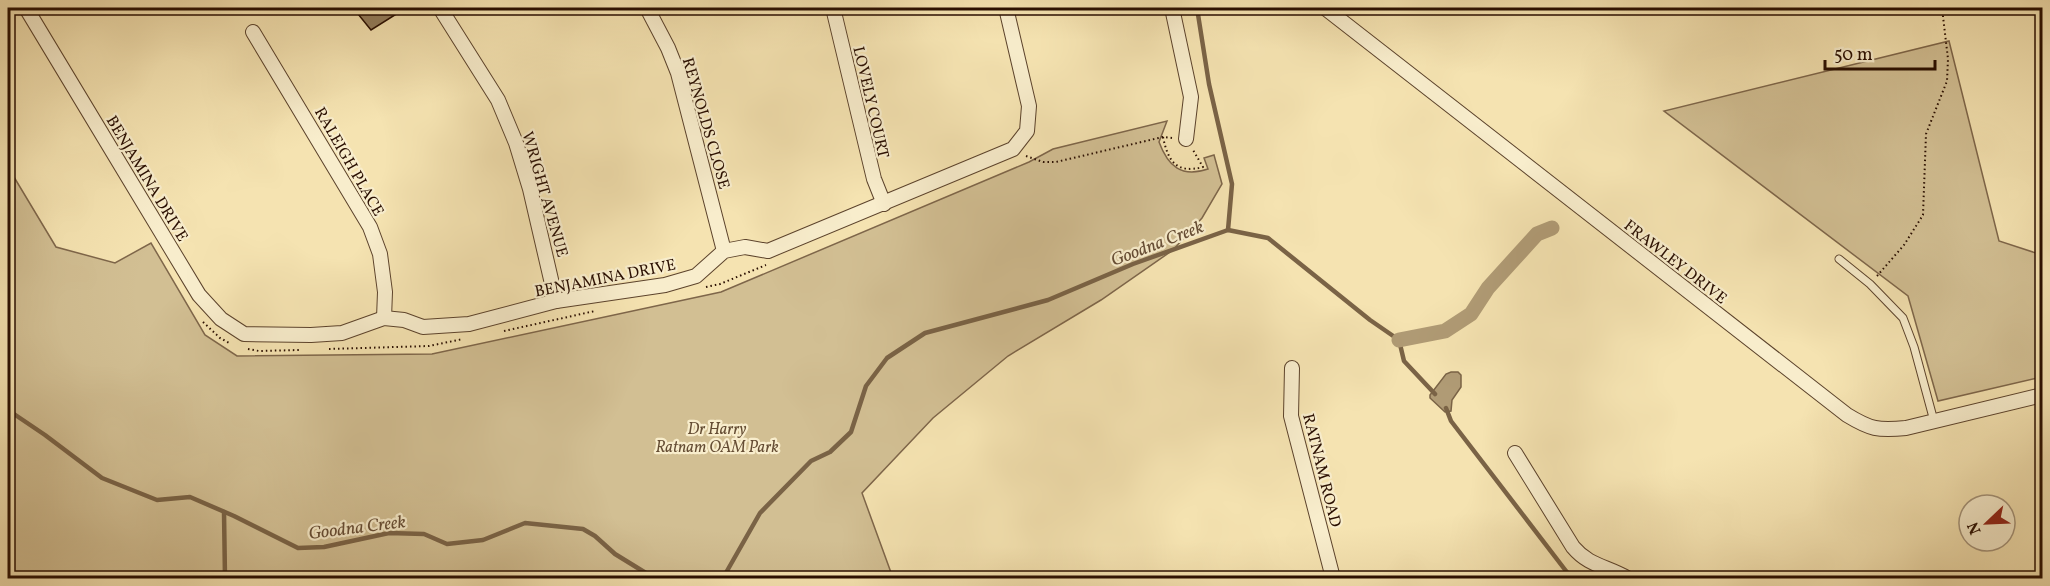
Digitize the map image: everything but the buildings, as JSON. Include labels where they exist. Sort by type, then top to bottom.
[{"type":"street","name":"BENJAMINA DRIVE","points":[[26,8],[199,295],[221,319],[244,334],[342,333],[384,318],[404,320],[423,327],[469,324],[556,301],[675,282],[696,276],[724,251]]},
{"type":"street","name":"WRIGHT AVENUE","points":[[440,8],[498,100],[516,143],[530,189],[556,301]]},
{"type":"street","name":"REYNOLDS CLOSE","points":[[647,8],[678,73],[724,251]]},
{"type":"street","name":"LOVELY COURT","points":[[833,8],[873,179],[884,204]]},
{"type":"street","points":[[724,251],[745,247],[768,251],[1013,149],[1027,131],[1029,106],[1006,8]]},
{"type":"street","points":[[1172,8],[1191,97],[1186,139]]},
{"type":"street","name":"FRAWLEY DRIVE","points":[[1325,8],[1847,415],[1868,428],[1889,430],[2043,395]]},
{"type":"street","name":"RALEIGH PLACE","points":[[253,32],[370,227],[381,254],[385,292],[384,318]]},
{"type":"street","name":"RATNAM ROAD","points":[[1292,368],[1291,416],[1333,579]]},
{"type":"street","points":[[1515,453],[1581,556],[1627,579]]},
{"type":"lane","points":[[1839,259],[1870,284],[1903,318],[1914,346],[1934,421]]},
{"type":"path","points":[[1870,284],[1904,245],[1923,215],[1926,134],[1947,81],[1948,59],[1942,8]]},
{"type":"path","points":[[1013,149],[1043,162],[1056,162],[1163,137],[1186,139],[1203,167],[1193,170],[1173,163],[1167,154],[1163,137]]},
{"type":"path","points":[[1022,161],[1028,157]]},
{"type":"path","points":[[696,289],[720,284],[774,262]]},
{"type":"path","points":[[498,332],[603,309]]},
{"type":"path","points":[[200,319],[220,338],[239,346]]},
{"type":"path","points":[[327,349],[429,346],[463,340]]},
{"type":"path","points":[[246,349],[304,350]]},
{"type":"green space","points":[[1949,41],[1999,241],[2039,254],[2042,267],[2042,377],[1938,401],[1908,296],[1664,111]]},
{"type":"green space","name":"Dr Harry Ratnam OAM Park","points":[[1167,121],[1159,142],[1167,158],[1177,168],[1190,172],[1208,169],[1204,158],[1214,155],[1222,184],[1202,218],[1173,250],[1101,300],[1008,356],[933,418],[862,493],[893,578],[8,578],[8,167],[56,247],[115,263],[151,243],[205,335],[237,356],[432,354],[721,292],[1029,162],[1053,149]]},
{"type":"shaded area","points":[[1458,372],[1461,375],[1461,387],[1452,400],[1451,411],[1445,412],[1430,398],[1430,395],[1446,374]]},
{"type":"waterway","points":[[1197,8],[1209,84],[1232,184],[1228,230]]},
{"type":"waterway","points":[[1399,340],[1445,331],[1471,314],[1488,288],[1537,234],[1552,228]]},
{"type":"waterway","name":"Goodna Creek","points":[[723,578],[760,513],[811,461],[830,452],[851,432],[866,386],[887,358],[925,333],[1048,300],[1133,264],[1228,230],[1268,238],[1370,320],[1399,340],[1404,361],[1435,394]]},
{"type":"waterway","name":"Goodna Creek","points":[[1446,408],[1451,421],[1573,578]]},
{"type":"waterway","name":"Goodna Creek","points":[[8,410],[102,478],[157,500],[190,497],[298,548],[324,547],[389,533],[424,534],[447,544],[483,540],[525,523],[583,529],[595,536],[615,554],[654,578]]},
{"type":"waterway","points":[[224,512],[225,578]]}]
